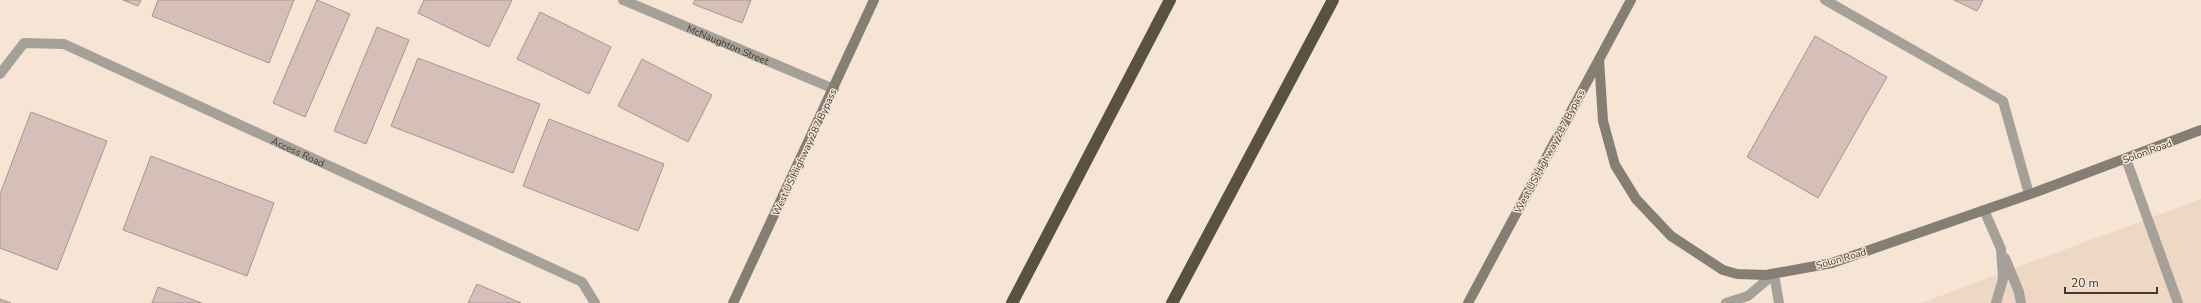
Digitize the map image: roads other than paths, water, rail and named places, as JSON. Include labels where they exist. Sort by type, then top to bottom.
[{"type":"highway","points":[[1012,303],[1170,0]]},
{"type":"highway","points":[[1172,303],[1332,0]]},
{"type":"street","name":"McNaughton Street","points":[[623,0],[637,3],[834,89]]},
{"type":"street","name":"West US Highway 287 Bypass","points":[[733,303],[834,89],[874,0]]},
{"type":"street","name":"West US Highway 287 Bypass","points":[[1468,303],[1631,0]]},
{"type":"street","points":[[1825,0],[2003,101],[2029,194]]},
{"type":"street","name":"Access Road","points":[[0,74],[24,43],[64,44],[582,282],[596,303]]},
{"type":"street","name":"Solon Road","points":[[1599,59],[1603,121],[1615,165],[1636,199],[1670,236],[1723,270],[1737,274],[1766,276],[1832,263],[2029,194],[2201,130]]},
{"type":"street","points":[[2126,159],[2178,303]]},
{"type":"street","points":[[1984,210],[2019,292],[2021,303]]},
{"type":"street","points":[[1996,303],[2003,279],[2001,249]]},
{"type":"street","points":[[1726,303],[1748,296],[1774,274]]},
{"type":"street","points":[[1774,274],[1779,303]]}]
